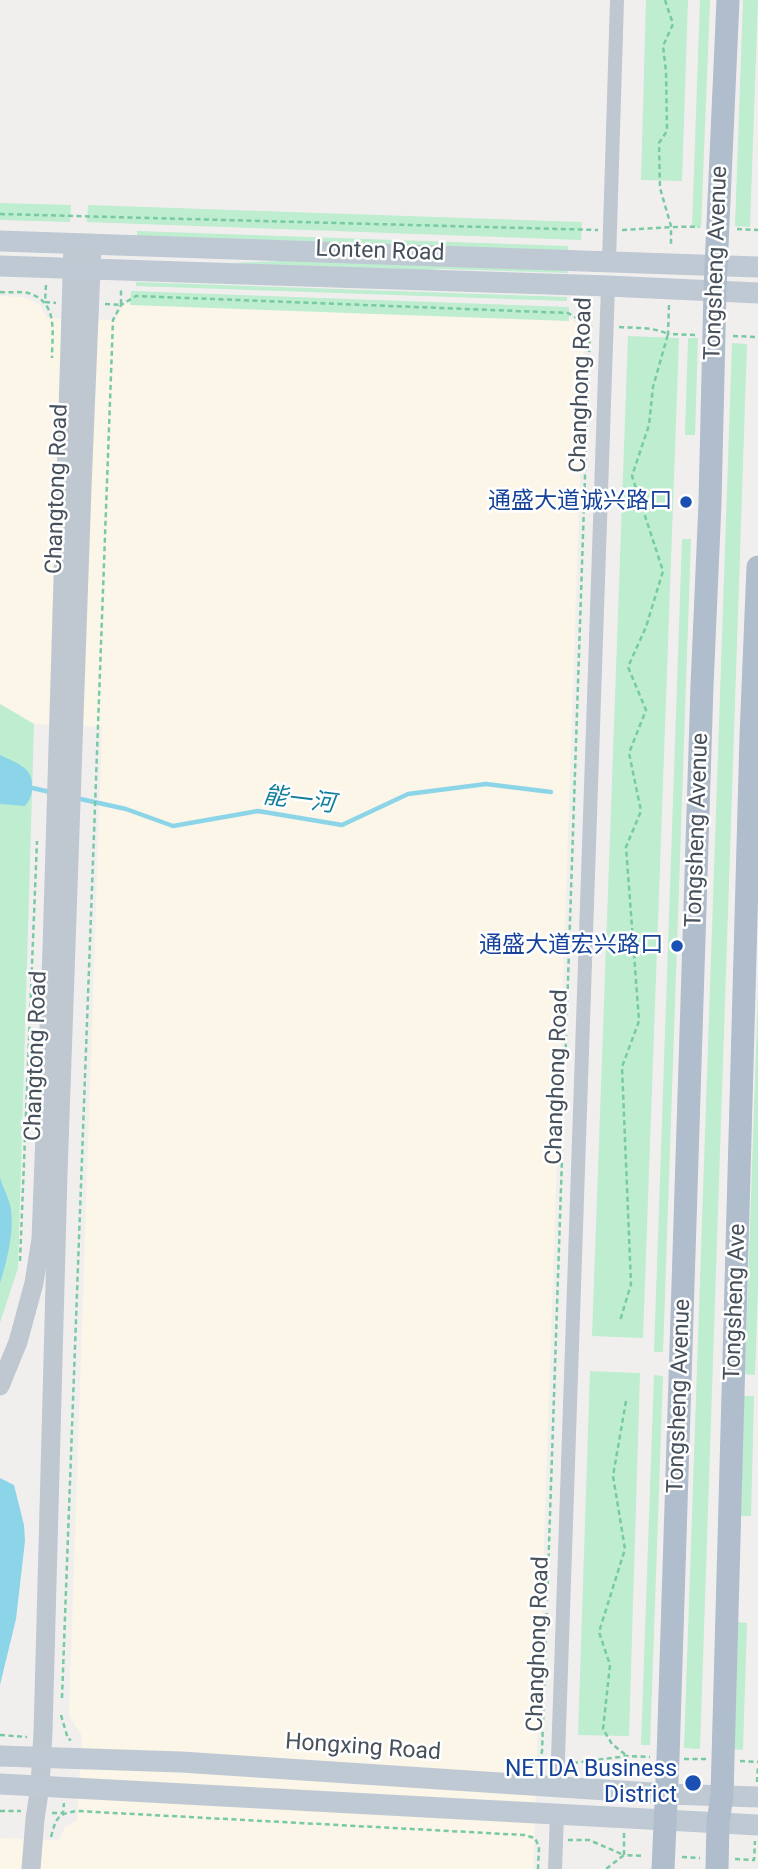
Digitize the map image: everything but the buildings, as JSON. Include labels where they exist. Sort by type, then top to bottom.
[{"type":"main road","name":"Tongsheng Avenue","points":[[663,1869],[715,290],[728,0]]},
{"type":"main road","name":"Lonten Road","points":[[0,241],[758,267]]},
{"type":"main road","name":"Lonten Road","points":[[0,266],[608,285],[758,293]]},
{"type":"main road","name":"Tongsheng Ave","points":[[717,1869],[718,1823],[722,1795],[758,568]]},
{"type":"main road","name":"Hongxing Road","points":[[0,1756],[181,1762],[667,1794],[758,1797]]},
{"type":"main road","points":[[0,1784],[758,1825]]},
{"type":"street","points":[[609,261],[617,0]]},
{"type":"street","name":"Changtong Road","points":[[0,1386],[18,1342],[34,1283],[41,1239],[83,244]]},
{"type":"street","name":"Changtong Road","points":[[31,1869],[40,1786],[59,1133],[82,488],[82,269]]},
{"type":"street","name":"Changhong Road","points":[[557,1787],[608,285]]},
{"type":"street","points":[[555,1869],[556,1814]]},
{"type":"path","points":[[610,230],[662,229],[671,226],[660,188],[659,143],[667,131],[663,46],[673,24],[666,0]]},
{"type":"path","points":[[0,214],[597,230]]},
{"type":"path","points":[[0,292],[27,293],[45,302],[53,317],[52,359]]},
{"type":"path","points":[[76,1741],[68,1739],[61,1717],[113,320],[121,305],[136,296],[568,313],[590,327],[602,327]]},
{"type":"path","points":[[535,1763],[541,1752],[590,327]]},
{"type":"path","points":[[613,327],[647,328],[668,334],[653,387],[649,425],[632,476],[663,571],[646,627],[628,667],[646,710],[629,753],[641,811],[626,847],[639,1021],[622,1067],[631,1284],[620,1321]]},
{"type":"path","points":[[19,1263],[37,841]]},
{"type":"path","points":[[626,1401],[614,1476],[625,1549],[599,1632],[610,1665],[603,1729],[612,1744],[627,1756]]},
{"type":"path","points":[[523,1766],[535,1763],[578,1763],[627,1756],[758,1762]]},
{"type":"path","points":[[51,1838],[55,1821],[63,1813],[77,1811],[510,1834],[589,1840],[624,1855],[606,1869]]},
{"type":"path","points":[[535,1838],[539,1847],[538,1869]]},
{"type":"shaded area","points":[[0,296],[23,297],[39,304],[47,318],[115,320],[122,306],[136,299],[568,317],[585,329],[533,1869],[0,1869],[0,1838],[59,1840],[65,1827],[77,1820],[82,1736],[69,1716],[102,727],[34,724],[0,704]]},
{"type":"green space","points":[[646,0],[688,0],[682,181],[641,180]]},
{"type":"green space","points":[[700,0],[710,0],[701,228],[692,227]]},
{"type":"green space","points":[[743,0],[758,0],[750,227],[735,226]]},
{"type":"green space","points":[[0,203],[71,205],[70,222],[0,220]]},
{"type":"green space","points":[[88,205],[582,222],[581,240],[87,222]]},
{"type":"green space","points":[[137,231],[568,246],[568,253],[137,237]]},
{"type":"green space","points":[[306,260],[568,269],[568,273],[442,269],[381,274],[230,263]]},
{"type":"green space","points":[[136,282],[567,297],[567,301],[136,286]]},
{"type":"green space","points":[[131,291],[569,307],[569,321],[130,305]]},
{"type":"green space","points":[[628,336],[679,338],[643,1338],[592,1336]]},
{"type":"green space","points":[[688,338],[698,338],[695,435],[685,435]]},
{"type":"green space","points":[[732,343],[747,344],[700,1749],[684,1748]]},
{"type":"green space","points":[[682,539],[691,539],[663,1352],[654,1352]]},
{"type":"green space","points":[[0,704],[34,724],[18,1268],[0,1323]]},
{"type":"green space","points":[[758,992],[758,1286],[755,1375],[745,1374]]},
{"type":"green space","points":[[590,1371],[640,1373],[629,1736],[578,1735]]},
{"type":"green space","points":[[654,1375],[663,1376],[650,1745],[641,1745]]},
{"type":"green space","points":[[744,1396],[754,1396],[751,1516],[741,1516]]},
{"type":"green space","points":[[737,1622],[747,1623],[743,1750],[732,1749]]},
{"type":"water","points":[[0,755],[22,766],[29,774],[32,791],[25,806],[0,804]]},
{"type":"water","points":[[0,1178],[11,1210],[12,1228],[0,1283]]},
{"type":"water","points":[[0,1478],[14,1485],[24,1525],[25,1541],[16,1619],[0,1685]]},
{"type":"waterway","name":"能一河","points":[[76,798],[126,809],[173,826],[258,811],[342,825],[408,794],[486,784],[551,792]]},
{"type":"waterway","name":"能一河","points":[[28,787],[50,792]]},
{"type":"place","name":"通盛大道诚兴路口","points":[[686,502]]},
{"type":"place","name":"通盛大道宏兴路口","points":[[677,946]]},
{"type":"place","name":"NETDA Business District","points":[[693,1783]]}]
